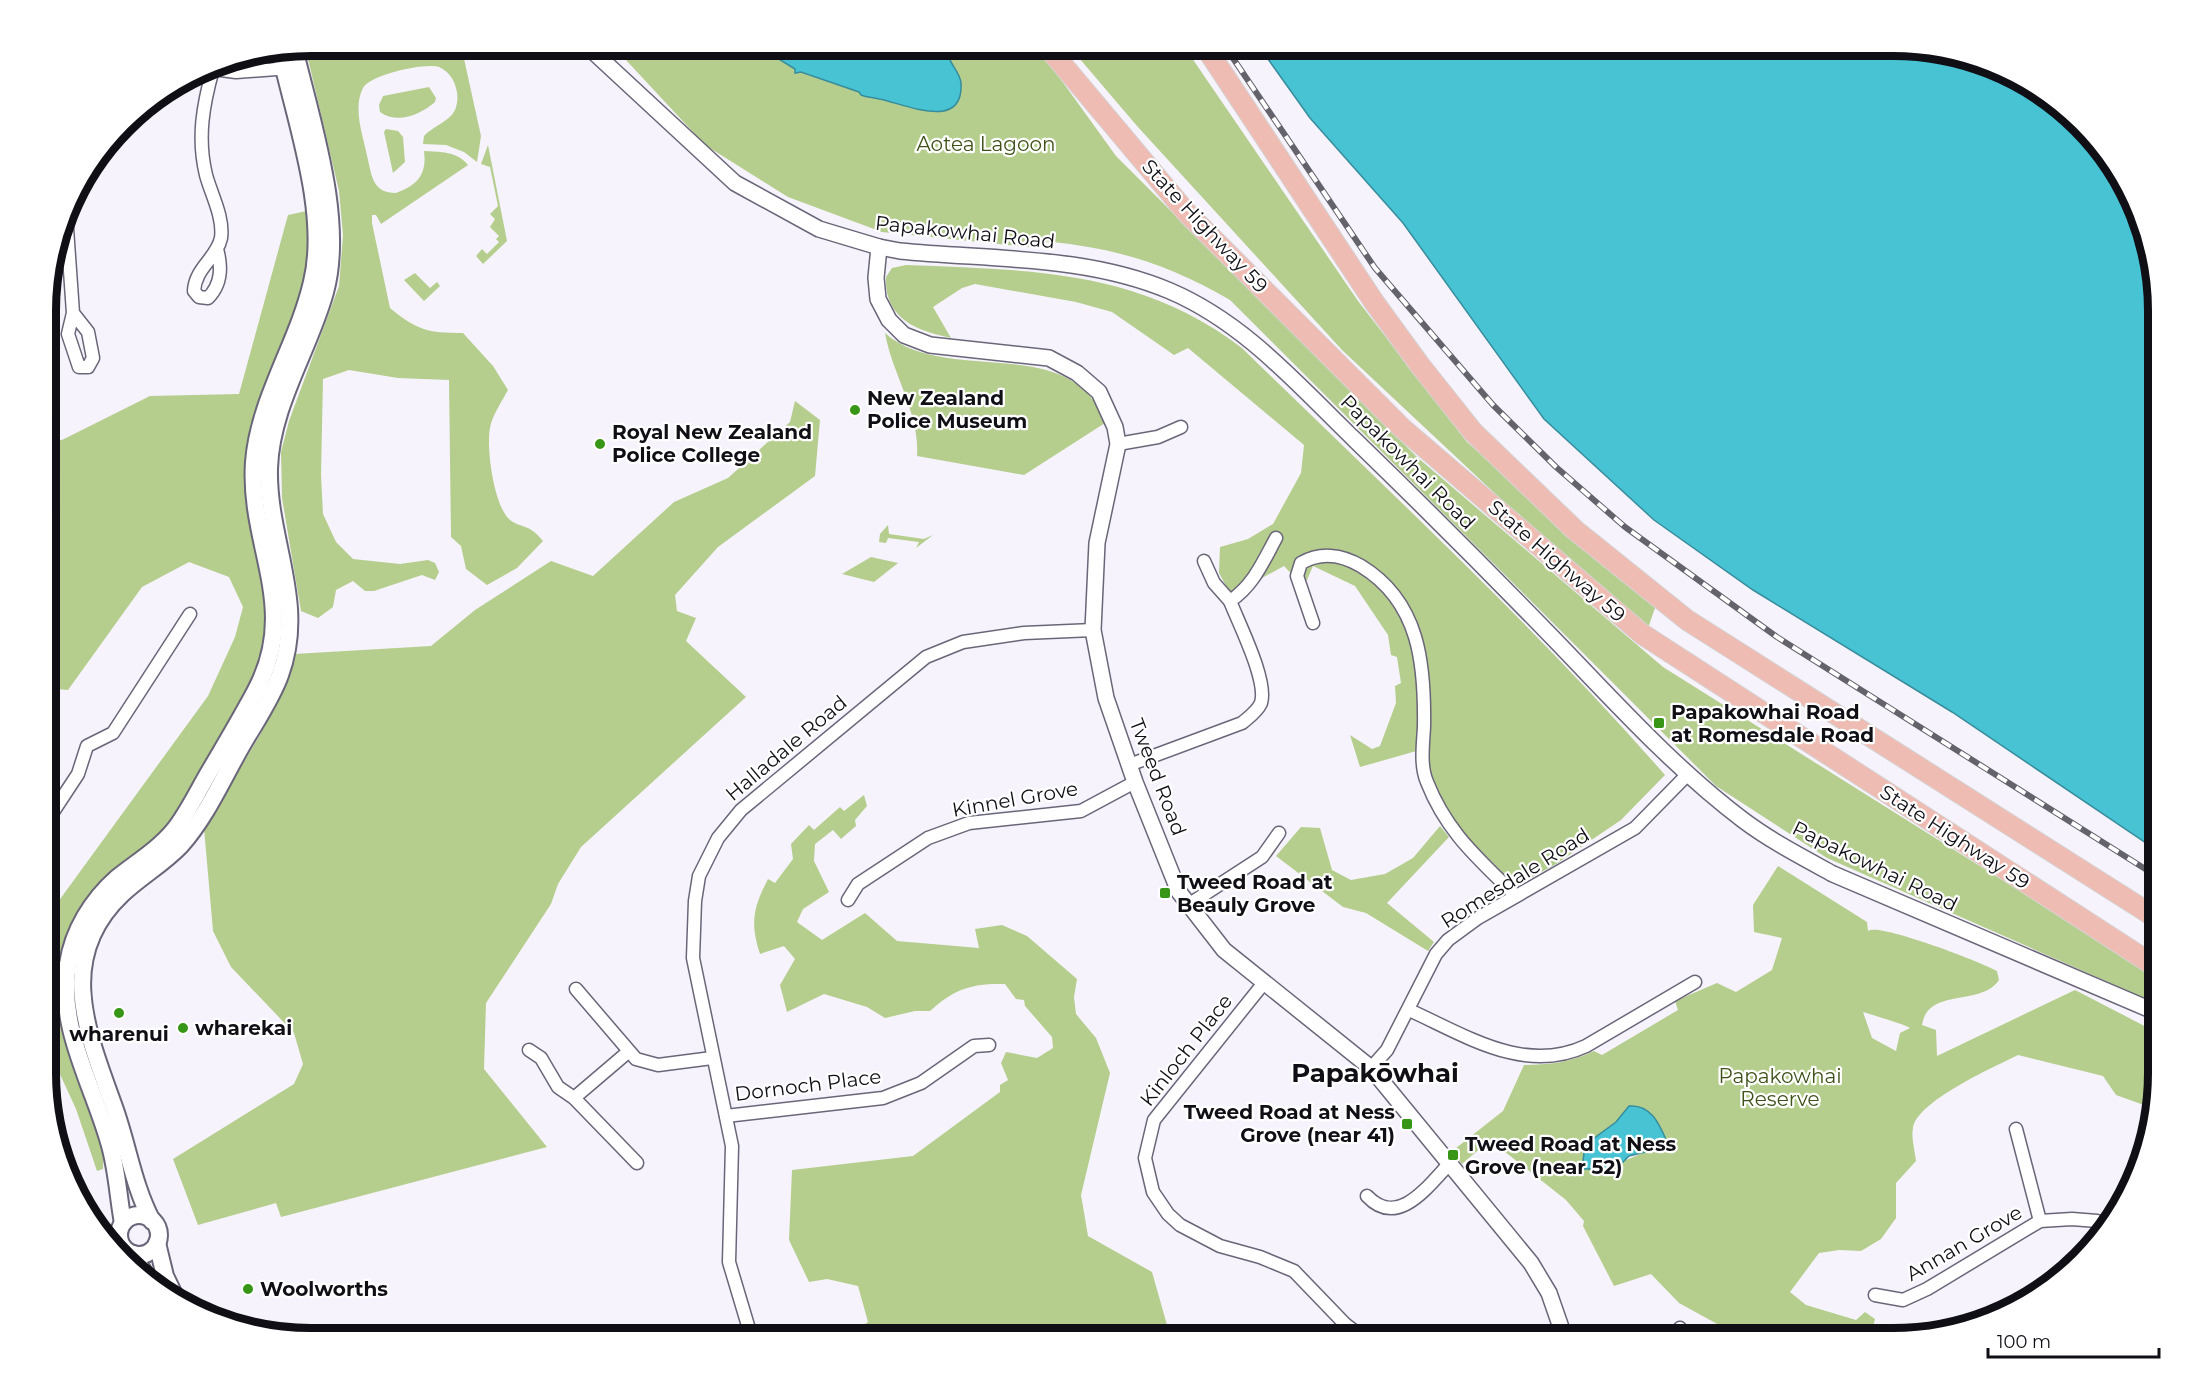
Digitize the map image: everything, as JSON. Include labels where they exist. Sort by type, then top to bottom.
[{"type":"main road","points":[[122,1245],[116,1231],[111,1149],[69,1022],[66,990],[68,964],[75,938],[90,909],[117,879],[161,844],[183,817],[256,691],[271,654],[275,608],[257,504],[254,464],[261,423],[309,294],[315,267],[317,238],[291,68],[293,56]]},
{"type":"main road","name":"State Highway 59","points":[[1055,56],[1186,212],[1393,420],[1642,634],[2148,962]]},
{"type":"main road","name":"State Highway 59","points":[[1211,56],[1374,302],[1419,364],[1473,432],[1575,530],[1687,620],[2148,913]]},
{"type":"main road","points":[[170,1287],[157,1243],[158,1233],[134,1184],[123,1132],[93,1046],[83,1011],[81,984],[87,950],[97,926],[121,895],[167,858],[194,829],[270,698],[287,654],[291,609],[270,495],[271,446],[326,291],[332,246],[330,204],[291,68],[284,57]]},
{"type":"main road","points":[[116,1231],[137,1216],[152,1221]]},
{"type":"main road","points":[[128,1252],[146,1254],[157,1243]]},
{"type":"street","name":"Papakowhai Road","points":[[598,56],[735,183],[819,229],[879,247],[1098,269],[1169,291],[1213,314],[1246,336],[1303,388],[1514,598],[1647,736],[1743,820],[1794,854],[1833,874],[2148,1009]]},
{"type":"street","points":[[225,70],[236,72],[291,68]]},
{"type":"street","points":[[208,77],[201,136],[206,175],[219,220],[221,237],[216,249]]},
{"type":"street","points":[[67,233],[73,313]]},
{"type":"street","name":"Tweed Road","points":[[879,247],[876,278],[878,299],[888,320],[900,332],[930,345],[1049,358],[1068,367],[1099,392],[1115,427],[1118,444],[1097,543],[1093,630],[1106,698],[1135,782],[1179,891],[1224,950],[1263,984],[1371,1068],[1531,1263],[1549,1293],[1561,1328]]},
{"type":"street","points":[[1118,444],[1158,437],[1182,427]]},
{"type":"street","points":[[1230,601],[1244,592],[1276,538]]},
{"type":"street","points":[[1313,623],[1297,576],[1300,563],[1322,554],[1351,561],[1363,567],[1379,580],[1400,604],[1418,638],[1425,680],[1423,759],[1426,781],[1453,833],[1516,896]]},
{"type":"street","points":[[1129,765],[1242,723],[1255,713],[1262,701],[1260,678],[1230,601],[1214,583],[1204,561]]},
{"type":"street","points":[[56,807],[78,774],[87,746],[113,733],[190,614]]},
{"type":"street","name":"Halladale Road","points":[[749,1328],[729,1262],[733,1159],[694,969],[695,901],[705,863],[718,838],[741,810],[926,657],[963,642],[1024,633],[1093,630]]},
{"type":"street","name":"Romesdale Road","points":[[1371,1068],[1387,1050],[1436,954],[1448,940],[1516,896],[1635,828],[1688,774]]},
{"type":"street","name":"Kinnel Grove","points":[[848,900],[858,884],[928,838],[969,823],[1081,811],[1135,782]]},
{"type":"street","points":[[1188,905],[1262,857],[1279,833]]},
{"type":"street","points":[[1408,1010],[1496,1049],[1544,1058],[1574,1052],[1586,1046],[1695,982]]},
{"type":"street","name":"Kinloch Place","points":[[1263,984],[1154,1120],[1146,1158],[1148,1170],[1154,1192],[1168,1214],[1180,1225],[1220,1246],[1260,1257],[1294,1271],[1350,1328]]},
{"type":"street","points":[[576,989],[636,1059],[658,1065],[712,1058]]},
{"type":"street","name":"Dornoch Place","points":[[726,1116],[883,1098],[921,1083],[974,1046],[989,1045]]},
{"type":"street","points":[[529,1050],[541,1058],[558,1087],[574,1098],[638,1163]]},
{"type":"street","points":[[574,1098],[628,1052]]},
{"type":"street","points":[[2016,1129],[2040,1221]]},
{"type":"street","points":[[1367,1196],[1376,1206],[1398,1209],[1416,1198],[1450,1163]]},
{"type":"street","name":"Annan Grove","points":[[1875,1295],[1903,1300],[1927,1290],[2040,1221],[2072,1219],[2101,1223]]},
{"type":"street","points":[[1341,1328],[1345,1324]]},
{"type":"green space","points":[[307,56],[463,56],[481,136],[477,162],[464,152],[446,145],[423,144],[424,136],[449,118],[457,105],[455,85],[450,76],[439,67],[422,66],[386,74],[367,83],[363,88],[359,105],[360,124],[371,173],[375,183],[383,190],[396,193],[415,182],[424,166],[424,151],[453,155],[464,160],[468,165],[381,224],[376,215],[372,215],[372,223],[390,308],[423,329],[463,333],[493,366],[508,390],[490,428],[490,462],[495,489],[499,502],[509,519],[529,528],[543,541],[517,568],[487,585],[466,569],[461,546],[451,537],[449,380],[398,378],[349,370],[323,379],[321,475],[323,514],[336,542],[353,559],[400,564],[428,560],[435,563],[439,572],[435,580],[422,575],[374,591],[365,591],[353,581],[336,590],[333,607],[318,618],[301,611],[282,498],[281,452],[289,421],[339,286],[343,235],[339,191]]},
{"type":"green space","points":[[622,56],[1044,56],[1116,156],[1417,457],[1663,667],[2148,972],[2148,1000],[1827,858],[1716,786],[1230,300],[1158,265],[1085,246],[1031,240],[1029,247],[882,232],[788,197],[705,145]]},
{"type":"green space","points":[[1077,56],[1191,56],[1358,301],[1467,442],[1656,605],[1647,631],[1520,517],[1342,350],[1137,126]]},
{"type":"green space","points":[[429,87],[436,98],[435,102],[416,114],[394,118],[380,112],[379,105],[383,96]]},
{"type":"green space","points":[[386,129],[398,131],[403,137],[405,162],[393,173],[384,132]]},
{"type":"green space","points":[[488,145],[507,241],[483,264],[476,256],[482,249],[487,254],[499,242],[496,239],[499,236],[490,227],[495,219],[490,214],[498,206],[490,167],[481,164]]},
{"type":"green space","points":[[311,210],[312,230],[304,296],[267,393],[271,605],[266,657],[177,817],[62,965],[104,1141],[103,1169],[97,1171],[76,1109],[56,1066],[56,905],[208,696],[235,637],[243,607],[229,577],[189,562],[142,587],[68,690],[56,689],[56,440],[62,440],[150,396],[239,394],[288,215]]},
{"type":"green space","points":[[906,265],[1039,273],[1123,288],[1163,302],[1203,322],[1242,348],[1511,610],[1665,775],[1621,820],[1556,864],[1516,886],[1459,829],[1430,778],[1430,694],[1420,694],[1420,750],[1360,767],[1350,735],[1372,749],[1380,746],[1396,703],[1395,686],[1401,683],[1397,657],[1391,655],[1388,635],[1355,586],[1313,566],[1304,587],[1284,566],[1231,595],[1219,573],[1220,547],[1248,539],[1273,524],[1301,473],[1304,445],[1188,348],[1174,355],[1112,312],[1076,302],[975,284],[962,288],[933,307],[951,338],[915,327],[897,313],[887,291],[886,277],[892,268]]},
{"type":"green space","points":[[415,273],[430,288],[437,282],[440,286],[424,301],[404,280]]},
{"type":"green space","points":[[885,333],[910,349],[940,357],[1006,363],[1037,368],[1066,377],[1089,395],[1105,423],[1024,475],[917,456],[914,424]]},
{"type":"green space","points":[[795,401],[820,420],[815,476],[718,547],[675,595],[677,611],[696,618],[686,641],[746,697],[581,847],[558,884],[551,904],[486,1003],[484,1069],[547,1147],[281,1217],[276,1203],[198,1225],[173,1159],[294,1084],[303,1064],[294,1033],[231,967],[213,931],[204,828],[260,735],[283,687],[294,654],[431,646],[475,610],[551,561],[593,576],[674,502],[728,478],[790,422]]},
{"type":"green space","points":[[888,525],[889,534],[924,539],[933,535],[916,548],[919,542],[888,538],[886,543],[879,542],[880,534]]},
{"type":"green space","points":[[871,557],[898,563],[874,582],[842,574]]},
{"type":"green space","points":[[864,795],[867,806],[855,820],[856,826],[841,839],[833,830],[815,844],[814,861],[829,892],[803,909],[797,922],[822,940],[865,913],[897,941],[979,948],[975,929],[1002,925],[1027,936],[1077,979],[1074,997],[1076,1014],[1096,1038],[1110,1073],[1081,1195],[1088,1236],[1152,1272],[1168,1328],[859,1328],[868,1322],[858,1286],[827,1279],[809,1282],[789,1240],[792,1170],[913,1156],[1000,1092],[1000,1085],[1008,1080],[1001,1063],[1006,1052],[1037,1058],[1053,1048],[1052,1037],[1025,1006],[1024,1000],[1016,999],[1005,984],[973,986],[947,997],[930,1011],[915,1011],[885,1018],[867,1007],[824,994],[787,1012],[780,985],[795,959],[784,946],[760,954],[754,924],[756,907],[768,879],[775,883],[793,859],[791,844],[809,825],[814,830],[840,807],[844,811]]},
{"type":"green space","points":[[1440,826],[1449,837],[1387,903],[1434,942],[1428,951],[1366,913],[1343,907],[1276,856],[1301,827],[1320,828],[1332,870],[1351,880],[1385,874],[1413,858]]},
{"type":"green space","name":"Papakowhai Reserve","points":[[1778,866],[1867,922],[1868,931],[1890,932],[1909,937],[1997,971],[1999,980],[1991,988],[1980,993],[1944,1001],[1926,1013],[1922,1025],[1936,1030],[1937,1056],[2075,990],[2148,1028],[2146,1106],[2116,1095],[2103,1076],[2018,1055],[1975,1076],[1928,1107],[1913,1128],[1916,1161],[1896,1183],[1896,1218],[1881,1239],[1861,1251],[1839,1250],[1819,1253],[1790,1292],[1806,1305],[1856,1320],[1865,1312],[1875,1319],[1873,1328],[1725,1328],[1679,1303],[1651,1274],[1614,1286],[1583,1226],[1584,1221],[1566,1200],[1490,1140],[1462,1164],[1451,1152],[1503,1111],[1524,1065],[1560,1062],[1594,1051],[1602,1055],[1678,1010],[1675,1001],[1717,983],[1736,992],[1772,970],[1782,938],[1754,932],[1753,905]],"holes":[[[1863,1012],[1910,1028],[1900,1033],[1896,1051],[1872,1038]],[[1629,1106],[1644,1108],[1654,1117],[1668,1144],[1650,1145],[1645,1152],[1605,1169],[1583,1169],[1585,1145],[1616,1122]]]},
{"type":"water","name":"Aotea Lagoon","points":[[774,56],[949,56],[961,83],[959,98],[953,107],[943,111],[930,111],[866,97],[859,92],[801,72],[795,73],[795,69]]},
{"type":"water","points":[[1266,56],[1911,56],[1944,60],[1991,75],[2035,98],[2062,119],[2096,155],[2122,197],[2140,244],[2148,293],[2148,844],[1952,712],[1753,590],[1654,520],[1544,419],[1403,223],[1310,118]]},
{"type":"water","points":[[1629,1106],[1637,1106],[1649,1112],[1668,1144],[1650,1145],[1645,1152],[1629,1156],[1622,1163],[1605,1169],[1582,1169],[1585,1145],[1616,1122]]},
{"type":"railway","points":[[1231,56],[1375,268],[1493,405],[1556,467],[1625,527],[1777,637],[2148,871]]},
{"type":"place","name":"New Zealand Police Museum","points":[[855,410]]},
{"type":"place","name":"Royal New Zealand Police College","points":[[600,444]]},
{"type":"place","name":"Papakowhai Road at Romesdale Road","points":[[1659,723]]},
{"type":"place","name":"Tweed Road at Beauly Grove","points":[[1165,893]]},
{"type":"place","name":"wharenui","points":[[119,1013]]},
{"type":"place","name":"wharekai","points":[[183,1028]]},
{"type":"place","name":"Tweed Road at Ness Grove (near 41)","points":[[1407,1124]]},
{"type":"place","name":"Tweed Road at Ness Grove (near 52)","points":[[1453,1155]]},
{"type":"place","name":"Woolworths","points":[[248,1289]]},
{"type":"district","name":"Papakōwhai","points":[[1375,1073]]}]
